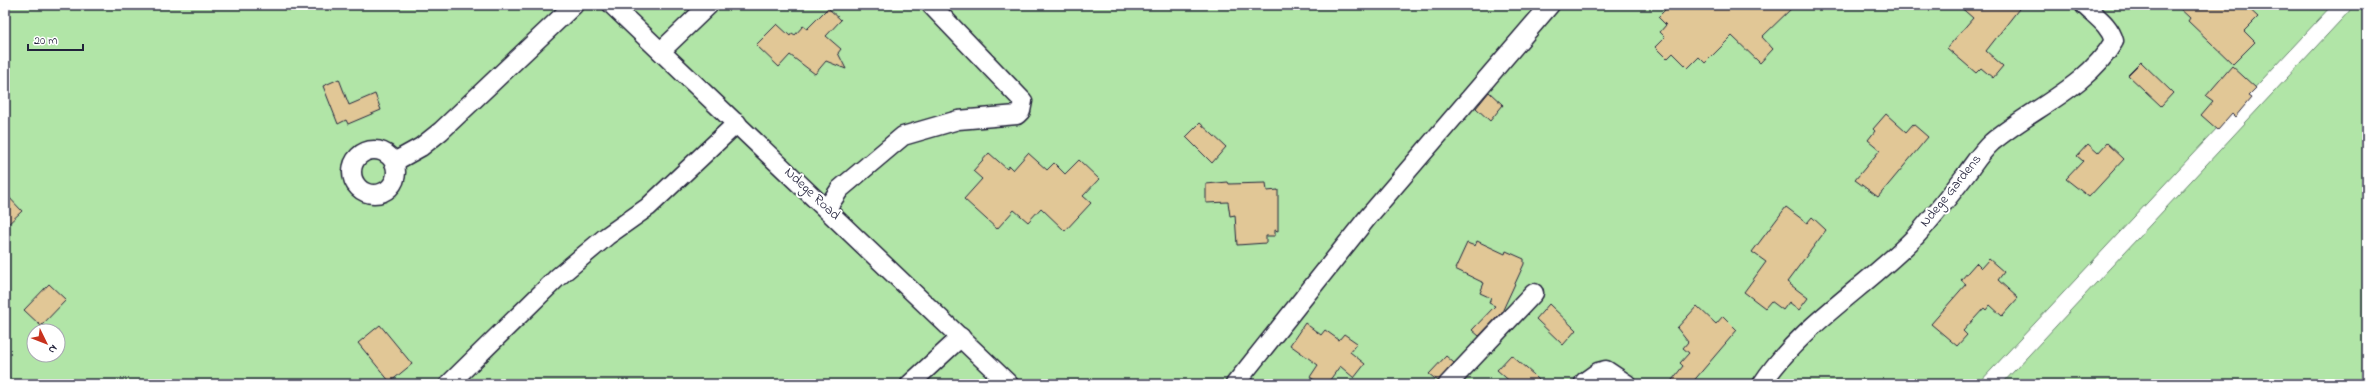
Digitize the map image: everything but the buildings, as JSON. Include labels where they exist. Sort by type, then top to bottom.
[{"type":"street","points":[[394,162],[421,146],[441,131],[574,5]]},
{"type":"street","name":"Ndege Road","points":[[612,5],[827,208],[1009,384]]},
{"type":"street","points":[[661,51],[709,5]]},
{"type":"street","points":[[827,208],[840,189],[903,136],[958,120],[1017,115],[1021,111],[1023,101],[931,5]]},
{"type":"street","points":[[1235,384],[1368,217],[1550,5]]},
{"type":"street","name":"Ndege Gardens","points":[[1762,384],[1798,340],[1882,268],[1916,236],[1986,147],[2009,128],[2073,84],[2098,64],[2114,41],[2112,32],[2084,5]]},
{"type":"street","points":[[449,384],[558,277],[606,236],[648,207],[737,123]]},
{"type":"street","points":[[1448,384],[1534,293]]},
{"type":"street","points":[[910,384],[961,337]]},
{"type":"street","points":[[1584,382],[1598,372],[1606,370],[1628,384]]},
{"type":"green space","points":[[5,5],[2332,5],[1978,384],[5,384]]},
{"type":"green space","points":[[2355,5],[2367,5],[2367,384],[2002,384]]}]
